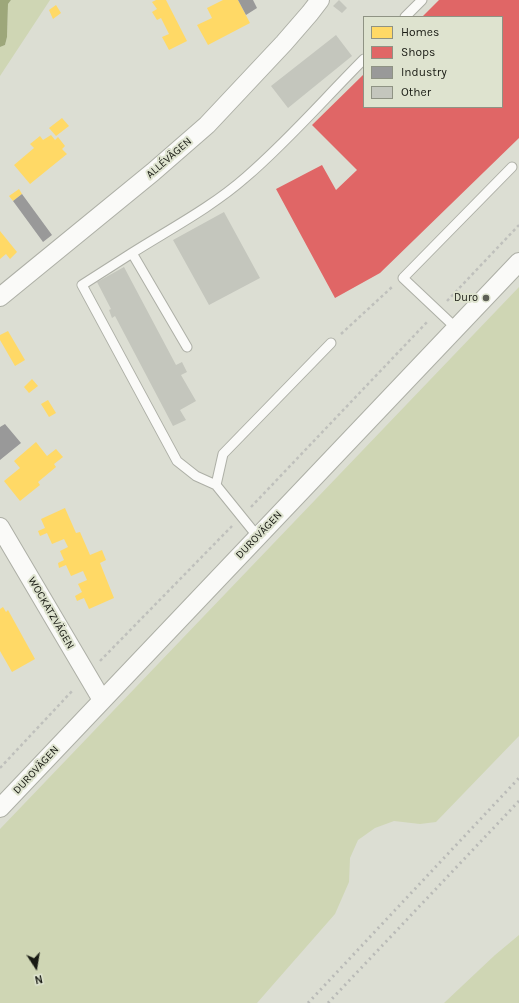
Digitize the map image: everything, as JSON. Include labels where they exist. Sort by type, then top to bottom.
[{"type":"street","name":"ALLÉVÄGEN","points":[[0,297],[154,172],[207,125],[284,43],[320,0]]},
{"type":"street","name":"DUROVÄGEN","points":[[0,808],[519,262]]},
{"type":"street","name":"WOCKATZVÄGEN","points":[[0,527],[102,700]]},
{"type":"lane","points":[[406,16],[422,0]]},
{"type":"lane","points":[[258,537],[216,485],[196,476],[177,461],[82,285],[214,201],[245,178],[296,130],[363,60]]},
{"type":"lane","points":[[456,328],[403,278],[512,168]]},
{"type":"lane","points":[[132,253],[187,347]]},
{"type":"lane","points":[[216,485],[223,454],[331,343]]},
{"type":"path","points":[[0,768],[87,675],[241,517],[519,225]]},
{"type":"path","points":[[331,343],[403,278]]},
{"type":"shaded area","points":[[0,0],[11,0],[8,4],[7,37],[5,45],[0,47]]},
{"type":"shaded area","points":[[11,0],[50,0],[0,76],[0,47],[5,45],[7,37],[8,4]]},
{"type":"shaded area","points":[[519,287],[519,736],[436,822],[420,824],[394,821],[375,828],[358,840],[350,858],[349,882],[335,914],[257,1003],[0,1003],[0,829]]},
{"type":"shaded area","points":[[519,935],[519,1003],[444,1003],[495,955]]},
{"type":"building: Homes","points":[[156,0],[166,0],[187,41],[169,50],[162,37],[169,34],[161,18],[157,20],[152,12],[157,9],[152,2]]},
{"type":"building: Homes","points":[[223,0],[238,0],[250,23],[208,45],[197,25],[212,18],[207,8]]},
{"type":"building: Homes","points":[[56,5],[61,13],[53,19],[49,10]]},
{"type":"building: Homes","points":[[62,118],[69,126],[56,136],[49,128]]},
{"type":"building: Homes","points":[[51,135],[55,140],[58,137],[65,146],[62,149],[67,154],[30,184],[14,165],[34,148],[30,144],[40,136],[43,140]]},
{"type":"building: Homes","points":[[19,189],[22,194],[13,201],[9,196]]},
{"type":"building: Homes","points":[[0,231],[17,252],[10,259],[6,254],[0,259]]},
{"type":"building: Homes","points":[[8,331],[25,360],[15,366],[0,340],[0,335]]},
{"type":"building: Homes","points":[[32,379],[38,386],[29,393],[24,387]]},
{"type":"building: Homes","points":[[48,400],[56,413],[49,417],[41,404]]},
{"type":"building: Homes","points":[[36,442],[47,456],[56,449],[63,457],[54,464],[56,467],[38,482],[40,485],[20,501],[4,481],[20,468],[14,461]]},
{"type":"building: Homes","points":[[65,508],[76,533],[80,532],[90,555],[102,550],[106,560],[100,563],[114,598],[89,609],[84,598],[77,601],[75,596],[82,592],[78,584],[87,580],[83,571],[71,576],[66,565],[59,568],[58,563],[64,560],[60,551],[68,547],[64,539],[52,544],[47,533],[40,536],[38,531],[45,528],[41,519]]},
{"type":"building: Homes","points":[[3,607],[6,612],[8,610],[35,659],[12,672],[0,651],[0,609]]},
{"type":"building: Shops","points":[[439,0],[519,0],[519,138],[380,273],[335,298],[276,189],[322,165],[336,190],[357,170],[312,125],[363,75],[363,108],[503,108],[503,16],[423,16]]},
{"type":"building: Industry","points":[[238,0],[253,0],[257,8],[246,15]]},
{"type":"building: Industry","points":[[22,194],[52,235],[43,242],[13,201]]},
{"type":"building: Industry","points":[[5,424],[21,443],[0,460],[0,427]]},
{"type":"building: Other","points":[[339,0],[347,8],[342,13],[333,6]]},
{"type":"building: Other","points":[[336,35],[352,56],[288,108],[271,86]]},
{"type":"building: Other","points":[[224,212],[260,278],[209,305],[173,240]]},
{"type":"building: Other","points":[[124,267],[176,365],[182,362],[187,372],[181,375],[196,401],[180,410],[186,420],[173,426],[115,316],[112,318],[109,310],[111,309],[97,282]]},
{"type":"railway","points":[[308,1003],[519,778]]},
{"type":"railway","points":[[328,1003],[519,801]]},
{"type":"place","name":"Duro","points":[[486,298]]}]
